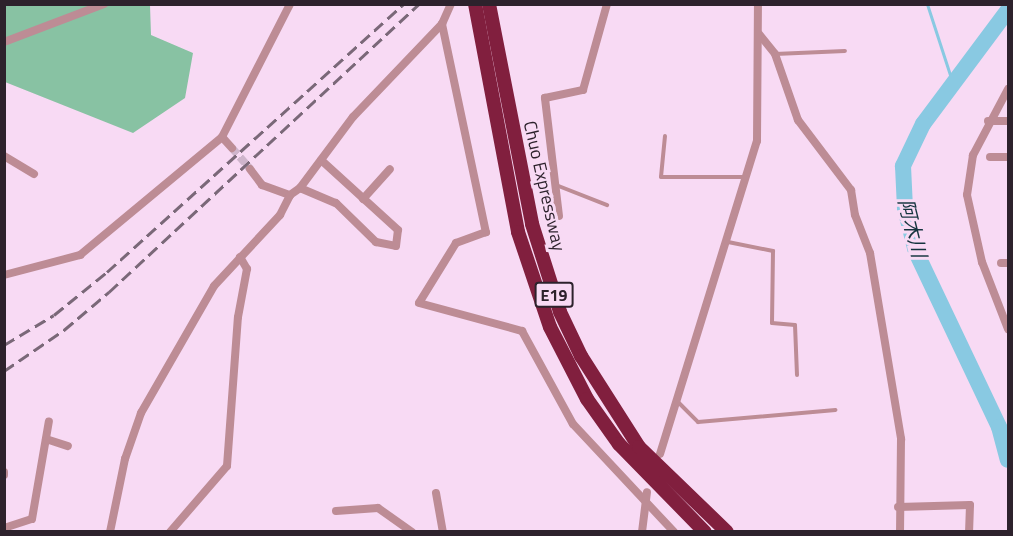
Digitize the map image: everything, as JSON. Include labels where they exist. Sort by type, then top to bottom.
[{"type":"highway","name":"Chuo Expressway","points":[[475,4],[518,232],[550,327],[587,399],[619,444],[705,531]]},
{"type":"highway","name":"Chuo Expressway","points":[[489,4],[529,212],[560,312],[598,385],[639,447],[727,531]]},
{"type":"street","points":[[4,42],[104,4]]},
{"type":"street","points":[[4,275],[80,255],[222,137],[290,4]]},
{"type":"street","points":[[110,531],[124,459],[141,413],[214,286],[280,215],[290,195],[300,188],[353,117],[442,24],[451,4]]},
{"type":"street","points":[[559,216],[545,98],[584,90],[607,4]]},
{"type":"street","points":[[660,454],[680,403],[757,141],[758,4]]},
{"type":"street","points":[[442,24],[486,232],[456,243],[419,303],[522,331],[573,424],[648,508],[674,531]]},
{"type":"street","points":[[759,34],[775,54],[798,120],[851,190],[855,215],[870,253],[901,439],[898,507],[900,531]]},
{"type":"street","points":[[1008,89],[988,121],[973,155],[967,195],[982,262],[1008,329]]},
{"type":"street","points":[[988,121],[1008,121]]},
{"type":"street","points":[[222,137],[232,148]]},
{"type":"street","points":[[4,156],[34,174]]},
{"type":"street","points":[[990,157],[1008,157]]},
{"type":"street","points":[[300,188],[336,203],[376,242],[396,246],[398,230],[321,160]]},
{"type":"street","points":[[249,169],[262,185],[290,195]]},
{"type":"street","points":[[363,199],[390,169]]},
{"type":"street","points":[[170,531],[227,466],[238,317],[247,269],[240,257]]},
{"type":"street","points":[[4,528],[32,519],[49,421]]},
{"type":"street","points":[[46,439],[68,446]]},
{"type":"street","points":[[436,492],[444,531]]},
{"type":"street","points":[[642,531],[648,508],[647,492]]},
{"type":"street","points":[[898,507],[970,506],[969,531]]},
{"type":"street","points":[[336,511],[378,508],[412,531]]},
{"type":"lane","points":[[775,54],[845,51]]},
{"type":"lane","points":[[665,136],[661,177],[746,177]]},
{"type":"lane","points":[[556,185],[607,205]]},
{"type":"lane","points":[[728,243],[773,251],[772,323],[795,325],[797,375]]},
{"type":"lane","points":[[680,403],[698,422],[835,410]]},
{"type":"green space","points":[[4,5],[150,5],[151,35],[193,53],[185,98],[133,133],[5,82]]},
{"type":"waterway","points":[[927,4],[954,87]]},
{"type":"waterway","name":"阿木川","points":[[1008,10],[923,124],[903,166],[905,208],[916,252],[999,427],[1008,460]]},
{"type":"tunnel","points":[[232,148],[250,169]]},
{"type":"railway","points":[[4,345],[54,315],[107,272],[404,4]]},
{"type":"railway","points":[[4,371],[64,330],[109,292],[419,4]]}]
